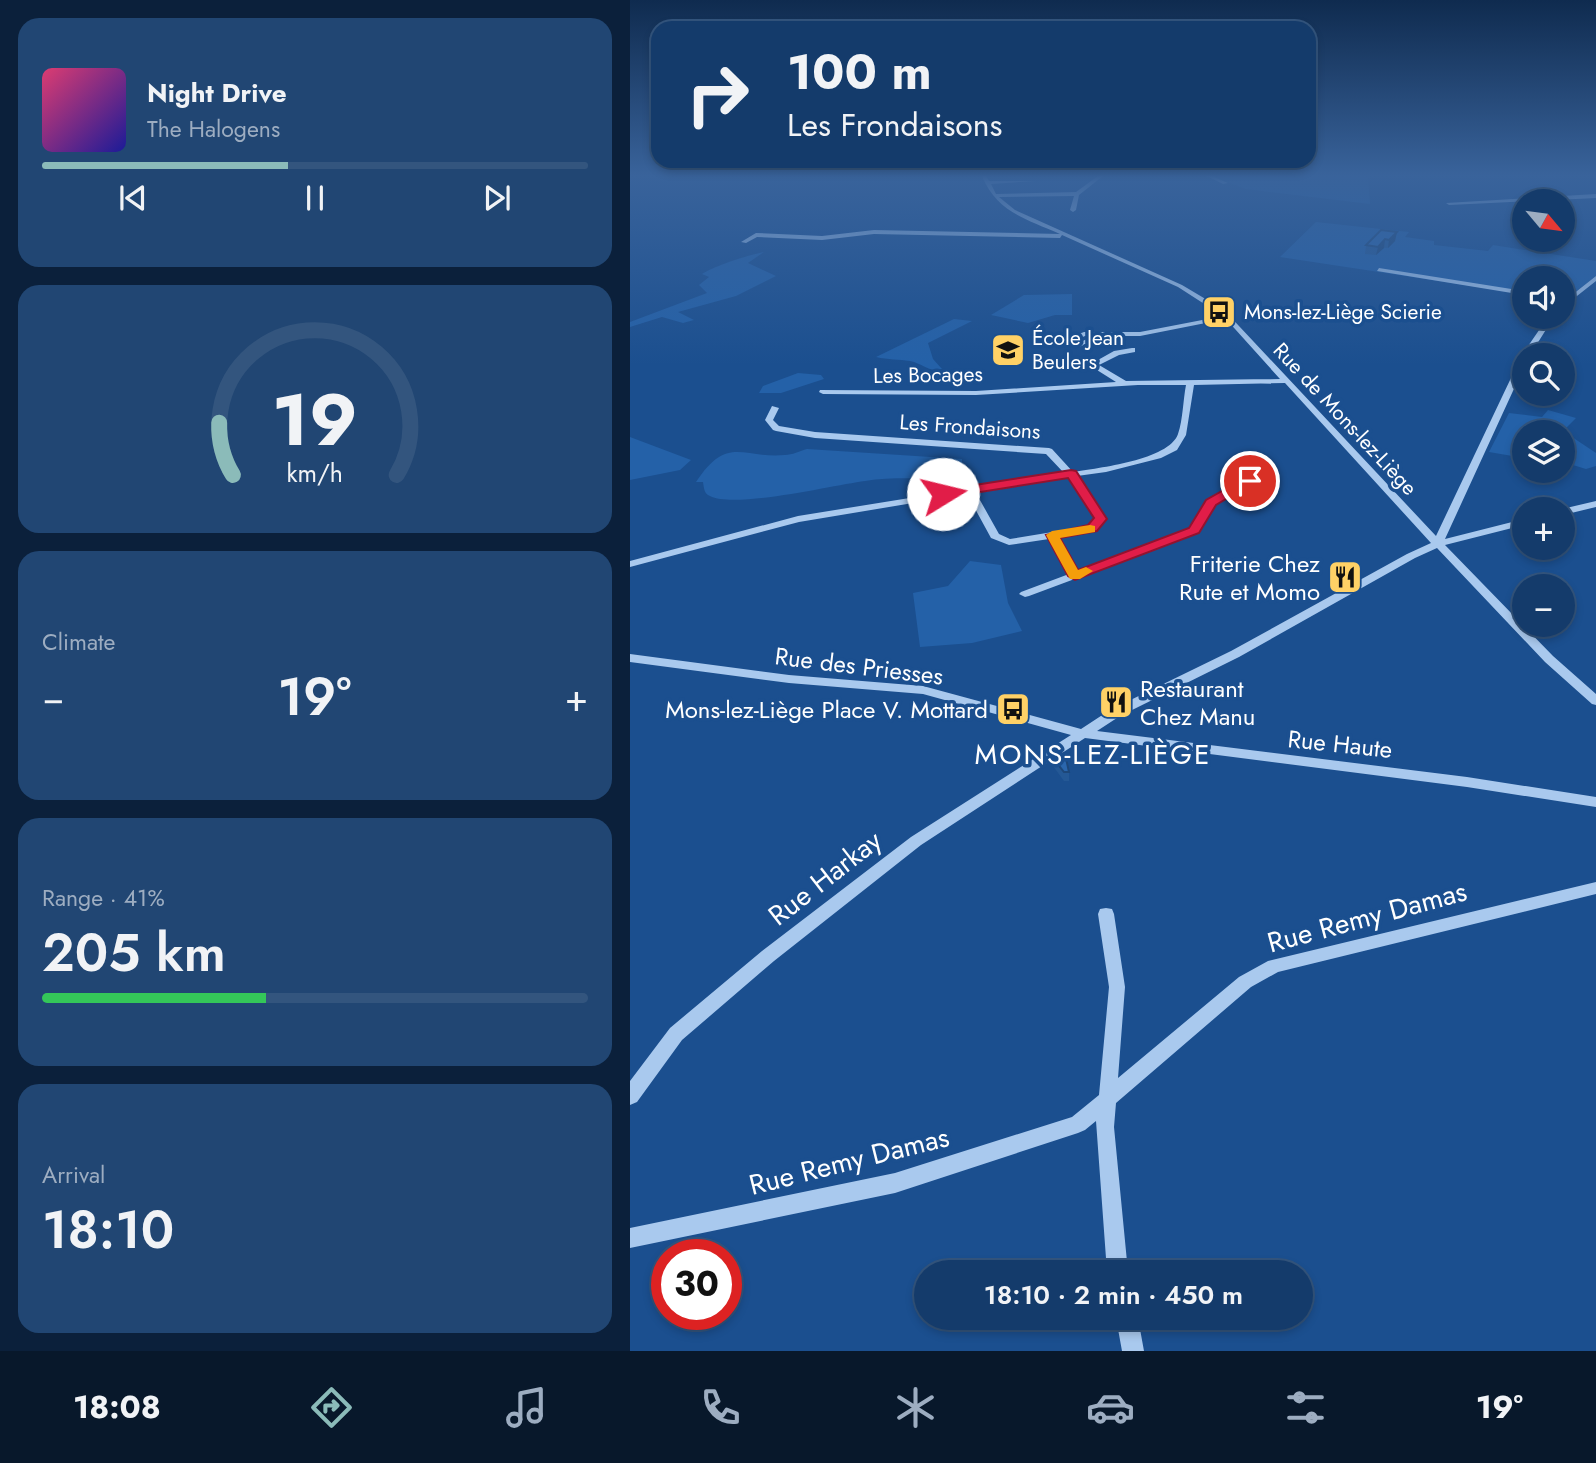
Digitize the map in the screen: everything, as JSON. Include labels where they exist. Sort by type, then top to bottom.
[{"type":"street","points":[[744,242],[749,239]]},
{"type":"street","name":"Rue de Mons-lez-Liège","points":[[1074,239],[1198,296],[1227,317],[1438,544],[1549,659],[1596,701]]},
{"type":"street","points":[[1379,270],[1512,291]]},
{"type":"street","points":[[1575,294],[1596,278]]},
{"type":"street","points":[[1583,289],[1596,291]]},
{"type":"street","points":[[1101,336],[1140,334],[1227,317]]},
{"type":"street","points":[[1125,384],[1093,364],[1116,353],[1132,350]]},
{"type":"street","name":"Les Bocages","points":[[823,392],[976,393],[1125,384],[1285,381]]},
{"type":"street","points":[[630,564],[791,520],[1071,474],[1158,456],[1174,448],[1182,435],[1191,384]]},
{"type":"street","points":[[1438,544],[1512,385]]},
{"type":"street","name":"Les Frondaisons","points":[[775,408],[769,420],[776,428],[868,441],[1049,451],[1071,474],[1100,519],[1092,529],[1009,542],[995,536],[969,490]]},
{"type":"street","points":[[1025,594],[1194,531],[1211,502],[1255,476]]},
{"type":"street","points":[[1575,509],[1596,504]]},
{"type":"street","name":"Rue Harkay","points":[[630,1096],[676,1034],[768,956],[916,841],[1035,766],[1079,733],[1235,654],[1375,574],[1438,544],[1512,525]]},
{"type":"street","points":[[1052,535],[1075,576]]},
{"type":"street","name":"Rue des Priesses","points":[[630,658],[800,680],[923,690],[1079,733]]},
{"type":"street","name":"Rue Haute","points":[[1079,733],[1467,782],[1596,802]]},
{"type":"street","name":"Rue Remy Damas","points":[[630,1238],[895,1183],[1078,1124],[1245,982],[1274,966],[1596,888]]},
{"type":"street","points":[[1107,914],[1117,987],[1105,1127],[1117,1260]]},
{"type":"street","points":[[1129,1330],[1133,1351]]},
{"type":"shaded area","points":[[1298,239],[1420,239],[1434,241],[1434,245],[1488,251],[1493,245],[1512,248],[1512,252],[1538,252],[1596,261],[1596,276],[1575,292],[1575,266],[1512,266],[1512,292],[1280,257]]},
{"type":"shaded area","points":[[764,252],[748,263],[776,276],[736,296],[678,312],[694,320],[683,323],[662,317],[630,327],[630,322],[707,293],[699,285],[709,277],[702,274],[707,271]]},
{"type":"shaded area","points":[[1072,294],[1072,315],[1055,315],[1028,323],[991,315],[1024,295]]},
{"type":"shaded area","points":[[954,319],[972,321],[928,343],[933,359],[942,369],[929,369],[915,362],[876,357]]},
{"type":"shaded area","points":[[798,373],[821,375],[824,379],[781,393],[759,393],[763,386]]},
{"type":"shaded area","points":[[1548,410],[1576,418],[1512,420],[1512,456],[1489,452],[1509,413],[1542,417]]},
{"type":"shaded area","points":[[630,437],[691,460],[680,470],[630,480]]},
{"type":"shaded area","points":[[1575,439],[1596,453],[1596,466],[1586,469],[1575,466]]},
{"type":"shaded area","points":[[807,449],[962,459],[962,478],[877,480],[740,500],[710,496],[705,492],[703,482],[696,482],[707,467],[727,453],[785,455]]},
{"type":"shaded area","points":[[970,561],[1001,565],[1008,603],[1022,631],[972,643],[920,647],[913,593],[948,586]]},
{"type":"building","points":[[1372,239],[1385,239],[1378,247],[1366,245]]},
{"type":"building","points":[[1059,753],[1065,754],[1069,772],[1064,772],[1052,757]]},
{"type":"slow traffic","points":[[1086,571],[1075,576],[1052,535],[1090,529]]},
{"type":"place","name":"Mons-lez-Liège Scierie","points":[[1219,312]]},
{"type":"place","name":"École Jean Beulers","points":[[1008,350]]},
{"type":"place","name":"Friterie Chez Rute et Momo","points":[[1345,577]]},
{"type":"place","name":"Restaurant Chez Manu","points":[[1116,702]]},
{"type":"place","name":"Mons-lez-Liège Place V. Mottard","points":[[1013,709]]},
{"type":"district","name":"MONS-LEZ-LIÈGE","points":[[1093,754]]},
{"type":"route","points":[[943,494],[1071,474],[1100,519],[1092,529],[1052,535],[1075,576],[1194,531],[1211,502],[1250,481]]}]
